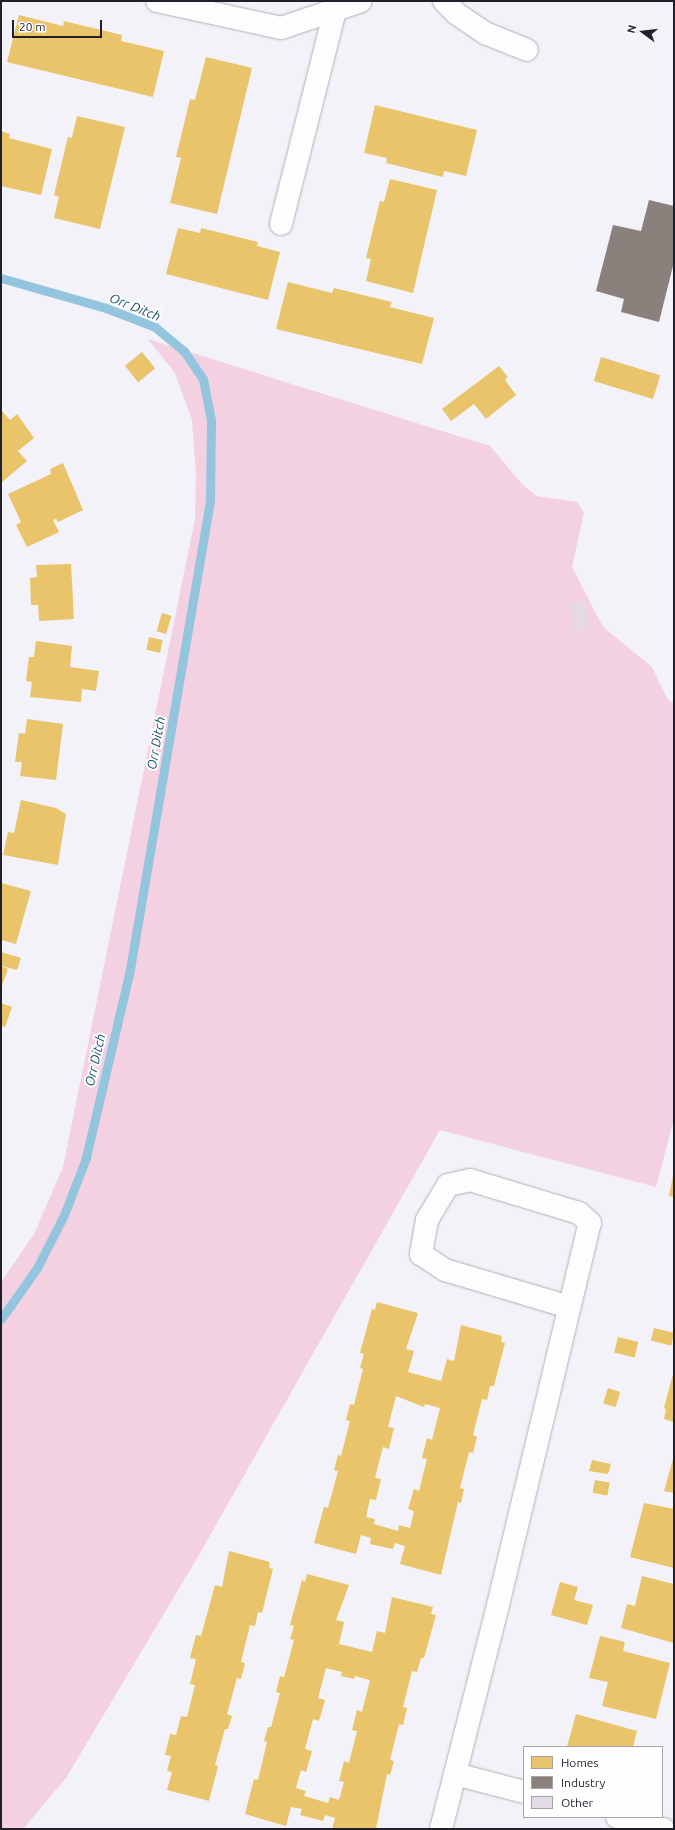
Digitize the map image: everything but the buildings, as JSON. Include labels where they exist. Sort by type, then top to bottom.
[{"type":"street","points":[[157,1],[281,28],[361,1]]},
{"type":"street","points":[[444,1],[457,14],[485,34],[527,50]]},
{"type":"street","points":[[281,224],[335,11]]},
{"type":"street","points":[[441,1829],[590,1224],[579,1213],[470,1180],[448,1185],[427,1220],[421,1254],[445,1270],[569,1307]]},
{"type":"street","points":[[455,1774],[523,1792]]},
{"type":"street","points":[[622,1818],[662,1829]]},
{"type":"shaded area","points":[[148,339],[490,446],[521,483],[536,496],[577,502],[584,513],[572,567],[603,627],[652,667],[668,700],[674,703],[674,1119],[656,1187],[440,1130],[196,1560],[66,1778],[23,1829],[1,1829],[1,1282],[34,1234],[63,1167],[195,519],[196,475],[192,420],[175,373]]},
{"type":"waterway","name":"Orr Ditch","points":[[1,278],[106,308],[155,327],[184,351],[203,379],[211,420],[210,501],[129,974],[86,1158],[64,1215],[37,1268],[1,1319]]}]
